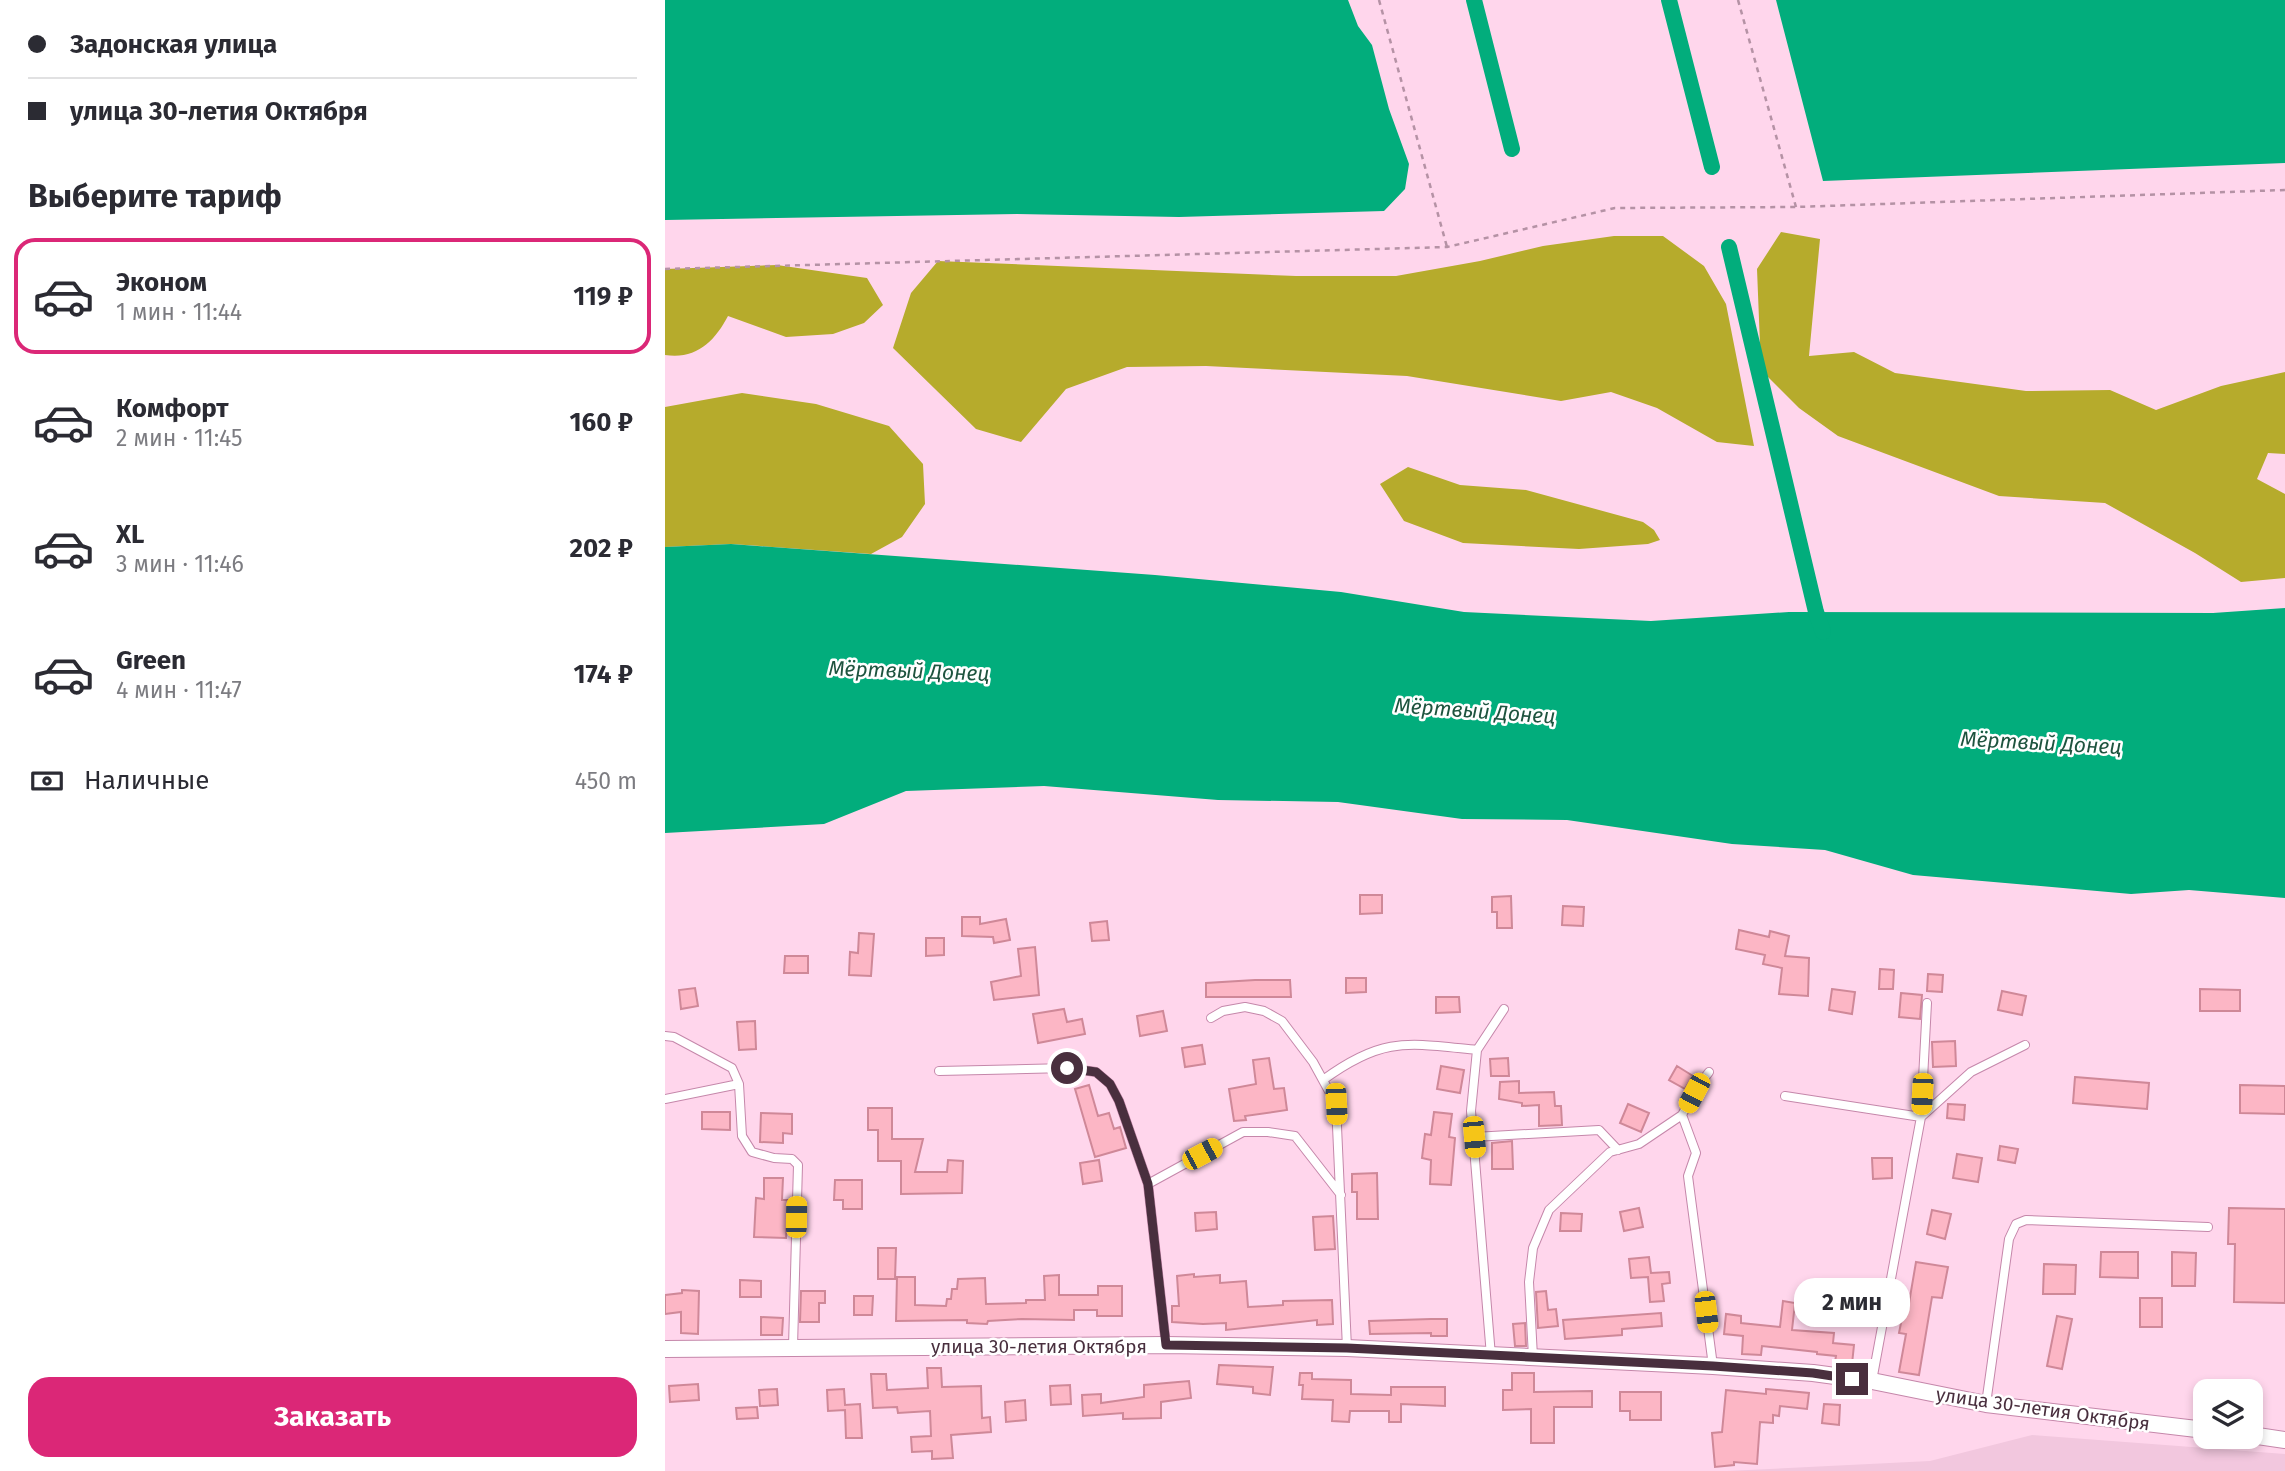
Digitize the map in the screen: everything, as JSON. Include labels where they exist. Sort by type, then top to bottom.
[{"type":"street","name":"улица 30-летия Октября","points":[[665,1349],[1166,1345],[1347,1348],[1713,1366],[1813,1373],[1872,1381],[1986,1404],[2193,1429]]},
{"type":"street","points":[[2263,1437],[2285,1440]]},
{"type":"lane","points":[[1872,1381],[1921,1117],[1927,1003]]},
{"type":"lane","points":[[1211,1018],[1223,1011],[1245,1007],[1264,1011],[1282,1021],[1313,1062],[1336,1104],[1347,1348]]},
{"type":"lane","points":[[1491,1356],[1471,1111],[1477,1050],[1504,1009]]},
{"type":"lane","points":[[665,1042],[670,1037],[733,1068],[739,1084],[742,1136],[752,1152],[774,1158],[792,1158],[798,1165],[793,1348]]},
{"type":"lane","points":[[1323,1080],[1355,1059],[1387,1046],[1408,1043],[1477,1050]]},
{"type":"lane","points":[[1921,1117],[1971,1072],[2025,1045]]},
{"type":"lane","points":[[939,1071],[1067,1068],[1096,1072],[1110,1084],[1119,1101],[1148,1184],[1166,1345]]},
{"type":"lane","points":[[1533,1357],[1529,1282],[1533,1248],[1549,1210],[1610,1152],[1639,1144],[1682,1115],[1709,1072]]},
{"type":"lane","points":[[665,1099],[739,1084]]},
{"type":"lane","points":[[1785,1096],[1921,1117]]},
{"type":"lane","points":[[1682,1115],[1696,1153],[1688,1177],[1713,1366]]},
{"type":"lane","points":[[1474,1137],[1599,1130],[1618,1150]]},
{"type":"lane","points":[[1148,1184],[1243,1132],[1268,1132],[1295,1136],[1341,1195]]},
{"type":"lane","points":[[1986,1404],[2009,1240],[2016,1224],[2026,1220],[2207,1227]]},
{"type":"path","points":[[1379,0],[1447,247]]},
{"type":"path","points":[[1738,0],[1796,207]]},
{"type":"path","points":[[665,269],[1447,247],[1615,208],[1796,207],[2285,190]]},
{"type":"shaded area","points":[[1781,232],[1820,239],[1809,356],[1854,352],[1895,373],[2026,391],[2110,390],[2156,410],[2221,386],[2285,372],[2285,454],[2268,453],[2257,479],[2285,494],[2285,578],[2241,582],[2105,503],[1999,496],[1838,436],[1799,408],[1761,370],[1757,269]]},
{"type":"shaded area","points":[[1614,236],[1663,236],[1704,266],[1726,304],[1754,446],[1717,442],[1657,408],[1611,392],[1561,401],[1407,376],[1206,366],[1127,367],[1066,389],[1021,442],[976,429],[893,348],[911,293],[938,261],[1296,276],[1396,276],[1543,246]]},
{"type":"shaded area","points":[[777,265],[867,278],[883,305],[864,323],[833,334],[786,337],[728,316],[711,341],[703,347],[686,355],[665,355],[665,269]]},
{"type":"shaded area","points":[[742,393],[816,404],[889,426],[923,464],[925,504],[902,537],[871,554],[731,544],[665,547],[665,407]]},
{"type":"shaded area","points":[[1408,467],[1460,485],[1526,490],[1643,522],[1654,530],[1660,540],[1648,544],[1579,549],[1463,543],[1404,521],[1380,484]]},
{"type":"shaded area","points":[[2032,1435],[2285,1454],[2285,1471],[1727,1471],[1930,1461]]},
{"type":"water","points":[[665,0],[1348,0],[1358,26],[1372,45],[1389,109],[1409,164],[1405,189],[1384,211],[1179,217],[1017,214],[665,220]]},
{"type":"water","points":[[1776,0],[2285,0],[2285,163],[1823,181]]},
{"type":"water","name":"Мёртвый Донец","points":[[731,544],[1155,575],[1341,592],[1464,612],[1651,621],[1789,612],[2213,613],[2285,608],[2285,898],[2189,890],[2131,894],[1913,875],[1825,850],[1732,844],[1567,820],[1462,819],[1338,802],[1218,800],[1044,786],[906,791],[824,824],[665,833],[665,547]]},
{"type":"building","points":[[1360,895],[1382,895],[1382,913],[1360,914]]},
{"type":"building","points":[[1511,896],[1512,928],[1497,928],[1497,912],[1492,912],[1492,897]]},
{"type":"building","points":[[1563,906],[1584,907],[1583,926],[1562,925]]},
{"type":"building","points":[[962,917],[980,917],[980,924],[1006,919],[1010,940],[994,943],[993,937],[962,936]]},
{"type":"building","points":[[1107,921],[1109,940],[1092,941],[1090,923]]},
{"type":"building","points":[[1739,930],[1769,937],[1770,931],[1789,936],[1785,956],[1809,958],[1808,996],[1779,994],[1782,968],[1763,964],[1765,955],[1736,949]]},
{"type":"building","points":[[859,933],[874,934],[871,976],[849,975],[850,952],[858,953]]},
{"type":"building","points":[[926,938],[944,938],[944,955],[926,956]]},
{"type":"building","points":[[1035,947],[1039,995],[994,1000],[991,982],[1021,976],[1018,949]]},
{"type":"building","points":[[785,956],[808,956],[808,973],[784,973]]},
{"type":"building","points":[[1880,969],[1894,970],[1893,989],[1879,989]]},
{"type":"building","points":[[1928,974],[1943,975],[1942,992],[1927,991]]},
{"type":"building","points":[[1346,978],[1366,978],[1366,992],[1346,993]]},
{"type":"building","points":[[1290,980],[1291,997],[1206,997],[1206,983]]},
{"type":"building","points":[[695,988],[698,1006],[681,1009],[679,990]]},
{"type":"building","points":[[1832,989],[1855,992],[1852,1014],[1829,1010]]},
{"type":"building","points":[[2200,989],[2240,990],[2240,1011],[2200,1011]]},
{"type":"building","points":[[2002,991],[2026,996],[2022,1015],[1998,1010]]},
{"type":"building","points":[[1901,993],[1922,995],[1920,1019],[1899,1017]]},
{"type":"building","points":[[1436,997],[1459,997],[1460,1012],[1436,1013]]},
{"type":"building","points":[[1064,1009],[1067,1022],[1082,1019],[1085,1034],[1038,1043],[1033,1014]]},
{"type":"building","points":[[1163,1011],[1167,1031],[1140,1036],[1137,1016]]},
{"type":"building","points":[[755,1021],[756,1049],[739,1050],[737,1022]]},
{"type":"building","points":[[1955,1041],[1956,1066],[1933,1067],[1932,1042]]},
{"type":"building","points":[[1202,1045],[1205,1064],[1185,1067],[1182,1048]]},
{"type":"building","points":[[1269,1058],[1274,1089],[1284,1088],[1287,1110],[1245,1116],[1246,1120],[1234,1121],[1229,1089],[1256,1084],[1253,1060]]},
{"type":"building","points":[[1508,1058],[1509,1076],[1491,1076],[1490,1059]]},
{"type":"building","points":[[1441,1066],[1464,1070],[1460,1093],[1437,1089]]},
{"type":"building","points":[[1677,1066],[1693,1076],[1685,1089],[1669,1080]]},
{"type":"building","points":[[2075,1077],[2149,1083],[2147,1109],[2073,1103]]},
{"type":"building","points":[[1519,1081],[1519,1093],[1554,1092],[1555,1106],[1561,1106],[1562,1125],[1539,1126],[1539,1105],[1522,1106],[1522,1103],[1499,1099],[1500,1082]]},
{"type":"building","points":[[1089,1085],[1098,1116],[1109,1113],[1114,1129],[1120,1127],[1126,1148],[1095,1157],[1075,1089]]},
{"type":"building","points":[[2240,1085],[2285,1086],[2285,1114],[2240,1113]]},
{"type":"building","points":[[1628,1104],[1649,1113],[1641,1132],[1620,1123]]},
{"type":"building","points":[[1948,1104],[1965,1105],[1964,1120],[1947,1118]]},
{"type":"building","points":[[868,1108],[892,1108],[892,1139],[923,1139],[915,1172],[947,1172],[948,1160],[963,1161],[962,1193],[901,1194],[901,1161],[878,1161],[878,1130],[868,1130]]},
{"type":"building","points":[[702,1112],[730,1112],[730,1130],[702,1129]]},
{"type":"building","points":[[1434,1112],[1452,1114],[1449,1137],[1455,1138],[1451,1185],[1430,1184],[1431,1160],[1422,1158],[1425,1134],[1431,1135]]},
{"type":"building","points":[[761,1113],[792,1114],[792,1134],[783,1133],[783,1143],[760,1142]]},
{"type":"building","points":[[1512,1141],[1513,1169],[1492,1169],[1492,1143]]},
{"type":"building","points":[[2000,1146],[2018,1149],[2015,1163],[1998,1160]]},
{"type":"building","points":[[1957,1154],[1982,1158],[1978,1182],[1953,1178]]},
{"type":"building","points":[[1872,1158],[1892,1158],[1892,1178],[1873,1179]]},
{"type":"building","points":[[1099,1160],[1102,1181],[1083,1184],[1080,1163]]},
{"type":"building","points":[[1377,1173],[1378,1219],[1357,1219],[1357,1192],[1352,1192],[1352,1174]]},
{"type":"building","points":[[764,1178],[783,1178],[782,1200],[788,1200],[786,1238],[754,1237],[756,1198],[764,1199]]},
{"type":"building","points":[[835,1180],[862,1180],[862,1209],[843,1209],[843,1200],[834,1200]]},
{"type":"building","points":[[1639,1208],[1643,1227],[1624,1231],[1620,1212]]},
{"type":"building","points":[[2229,1208],[2285,1209],[2285,1303],[2234,1302],[2235,1244],[2228,1244]]},
{"type":"building","points":[[1932,1210],[1951,1214],[1945,1239],[1927,1234]]},
{"type":"building","points":[[1216,1212],[1217,1229],[1196,1231],[1195,1213]]},
{"type":"building","points":[[1561,1213],[1582,1214],[1581,1231],[1560,1231]]},
{"type":"building","points":[[1333,1216],[1335,1249],[1315,1250],[1313,1217]]},
{"type":"building","points":[[878,1248],[896,1248],[895,1279],[878,1279]]},
{"type":"building","points":[[2101,1252],[2138,1252],[2138,1278],[2100,1277]]},
{"type":"building","points":[[2172,1252],[2196,1253],[2195,1286],[2172,1286]]},
{"type":"building","points":[[1649,1257],[1651,1273],[1669,1272],[1670,1283],[1662,1284],[1664,1301],[1650,1302],[1648,1277],[1631,1278],[1629,1259]]},
{"type":"building","points":[[1916,1262],[1948,1267],[1942,1298],[1932,1297],[1919,1375],[1899,1372],[1906,1334],[1899,1333],[1904,1308],[1908,1309]]},
{"type":"building","points":[[2044,1264],[2076,1265],[2075,1294],[2043,1294]]},
{"type":"building","points":[[1194,1274],[1194,1277],[1220,1275],[1220,1283],[1246,1281],[1248,1307],[1283,1305],[1283,1301],[1332,1300],[1333,1324],[1317,1325],[1317,1320],[1226,1330],[1226,1323],[1172,1322],[1172,1306],[1179,1306],[1177,1276]]},
{"type":"building","points":[[1059,1275],[1059,1295],[1098,1295],[1098,1286],[1122,1286],[1122,1316],[1097,1316],[1097,1310],[1074,1310],[1074,1320],[1022,1319],[988,1321],[987,1324],[967,1323],[967,1320],[896,1321],[897,1277],[915,1277],[915,1305],[946,1306],[947,1299],[951,1299],[952,1289],[957,1289],[958,1279],[985,1278],[986,1304],[1026,1303],[1026,1300],[1045,1300],[1044,1276]]},
{"type":"building","points":[[740,1280],[761,1281],[761,1297],[740,1297]]},
{"type":"building","points":[[682,1290],[699,1291],[698,1334],[681,1333],[681,1312],[665,1314],[665,1295],[682,1293]]},
{"type":"building","points":[[801,1291],[825,1291],[825,1303],[819,1303],[819,1322],[800,1322]]},
{"type":"building","points":[[1546,1291],[1548,1310],[1556,1309],[1558,1326],[1538,1328],[1536,1292]]},
{"type":"building","points":[[854,1296],[873,1296],[872,1315],[854,1315]]},
{"type":"building","points":[[2140,1298],[2162,1298],[2162,1327],[2140,1327]]},
{"type":"building","points":[[1783,1301],[1795,1303],[1792,1330],[1834,1333],[1833,1343],[1854,1345],[1852,1364],[1835,1362],[1836,1356],[1817,1352],[1762,1346],[1761,1355],[1742,1354],[1743,1336],[1724,1334],[1726,1314],[1741,1316],[1741,1323],[1780,1327]]},
{"type":"building","points":[[1661,1313],[1662,1326],[1622,1329],[1622,1335],[1565,1339],[1563,1320]]},
{"type":"building","points":[[2057,1316],[2072,1319],[2062,1369],[2047,1366]]},
{"type":"building","points":[[761,1317],[783,1318],[782,1335],[761,1335]]},
{"type":"building","points":[[1447,1319],[1447,1336],[1431,1336],[1431,1333],[1370,1334],[1369,1321]]},
{"type":"building","points":[[1525,1323],[1526,1346],[1515,1346],[1513,1324]]},
{"type":"building","points":[[1219,1365],[1273,1367],[1270,1395],[1253,1393],[1253,1387],[1217,1384]]},
{"type":"building","points":[[927,1368],[941,1368],[942,1387],[981,1386],[982,1418],[990,1417],[991,1432],[951,1435],[953,1458],[932,1459],[932,1451],[912,1452],[911,1437],[931,1436],[930,1411],[898,1413],[897,1407],[873,1408],[871,1374],[886,1374],[887,1390],[928,1388]]},
{"type":"building","points":[[1300,1373],[1312,1373],[1312,1379],[1351,1380],[1351,1394],[1391,1395],[1391,1387],[1445,1387],[1445,1406],[1401,1404],[1401,1422],[1389,1422],[1389,1411],[1350,1411],[1349,1422],[1332,1421],[1333,1400],[1302,1399]]},
{"type":"building","points":[[1512,1373],[1534,1373],[1534,1392],[1592,1391],[1592,1407],[1554,1407],[1554,1443],[1531,1443],[1531,1409],[1503,1410],[1503,1390],[1512,1390]]},
{"type":"building","points":[[1189,1381],[1191,1398],[1161,1402],[1161,1418],[1123,1419],[1123,1413],[1083,1416],[1082,1395],[1101,1394],[1101,1403],[1144,1397],[1144,1385]]},
{"type":"building","points":[[698,1384],[699,1400],[670,1402],[669,1386]]},
{"type":"building","points":[[1070,1385],[1071,1404],[1051,1405],[1050,1386]]},
{"type":"building","points":[[777,1389],[778,1405],[760,1406],[759,1390]]},
{"type":"building","points":[[844,1389],[845,1405],[860,1404],[862,1438],[846,1438],[845,1410],[828,1411],[827,1390]]},
{"type":"building","points":[[1766,1389],[1809,1393],[1807,1409],[1780,1406],[1779,1416],[1773,1415],[1773,1423],[1760,1422],[1757,1464],[1734,1462],[1734,1465],[1715,1467],[1712,1433],[1722,1432],[1726,1390],[1766,1394]]},
{"type":"building","points":[[1620,1392],[1661,1392],[1661,1420],[1630,1420],[1630,1411],[1620,1411]]},
{"type":"building","points":[[1025,1400],[1026,1420],[1006,1422],[1005,1402]]},
{"type":"building","points":[[1824,1404],[1840,1405],[1839,1425],[1822,1423]]},
{"type":"building","points":[[757,1407],[758,1418],[737,1419],[736,1408]]},
{"type":"waterway","points":[[1474,0],[1512,149]]},
{"type":"waterway","points":[[1669,0],[1712,167]]},
{"type":"waterway","points":[[1729,247],[1823,632]]},
{"type":"route","points":[[1067,1068],[1096,1072],[1110,1084],[1119,1101],[1148,1184],[1166,1345],[1347,1348],[1533,1357],[1713,1366],[1813,1373],[1852,1379]]}]
